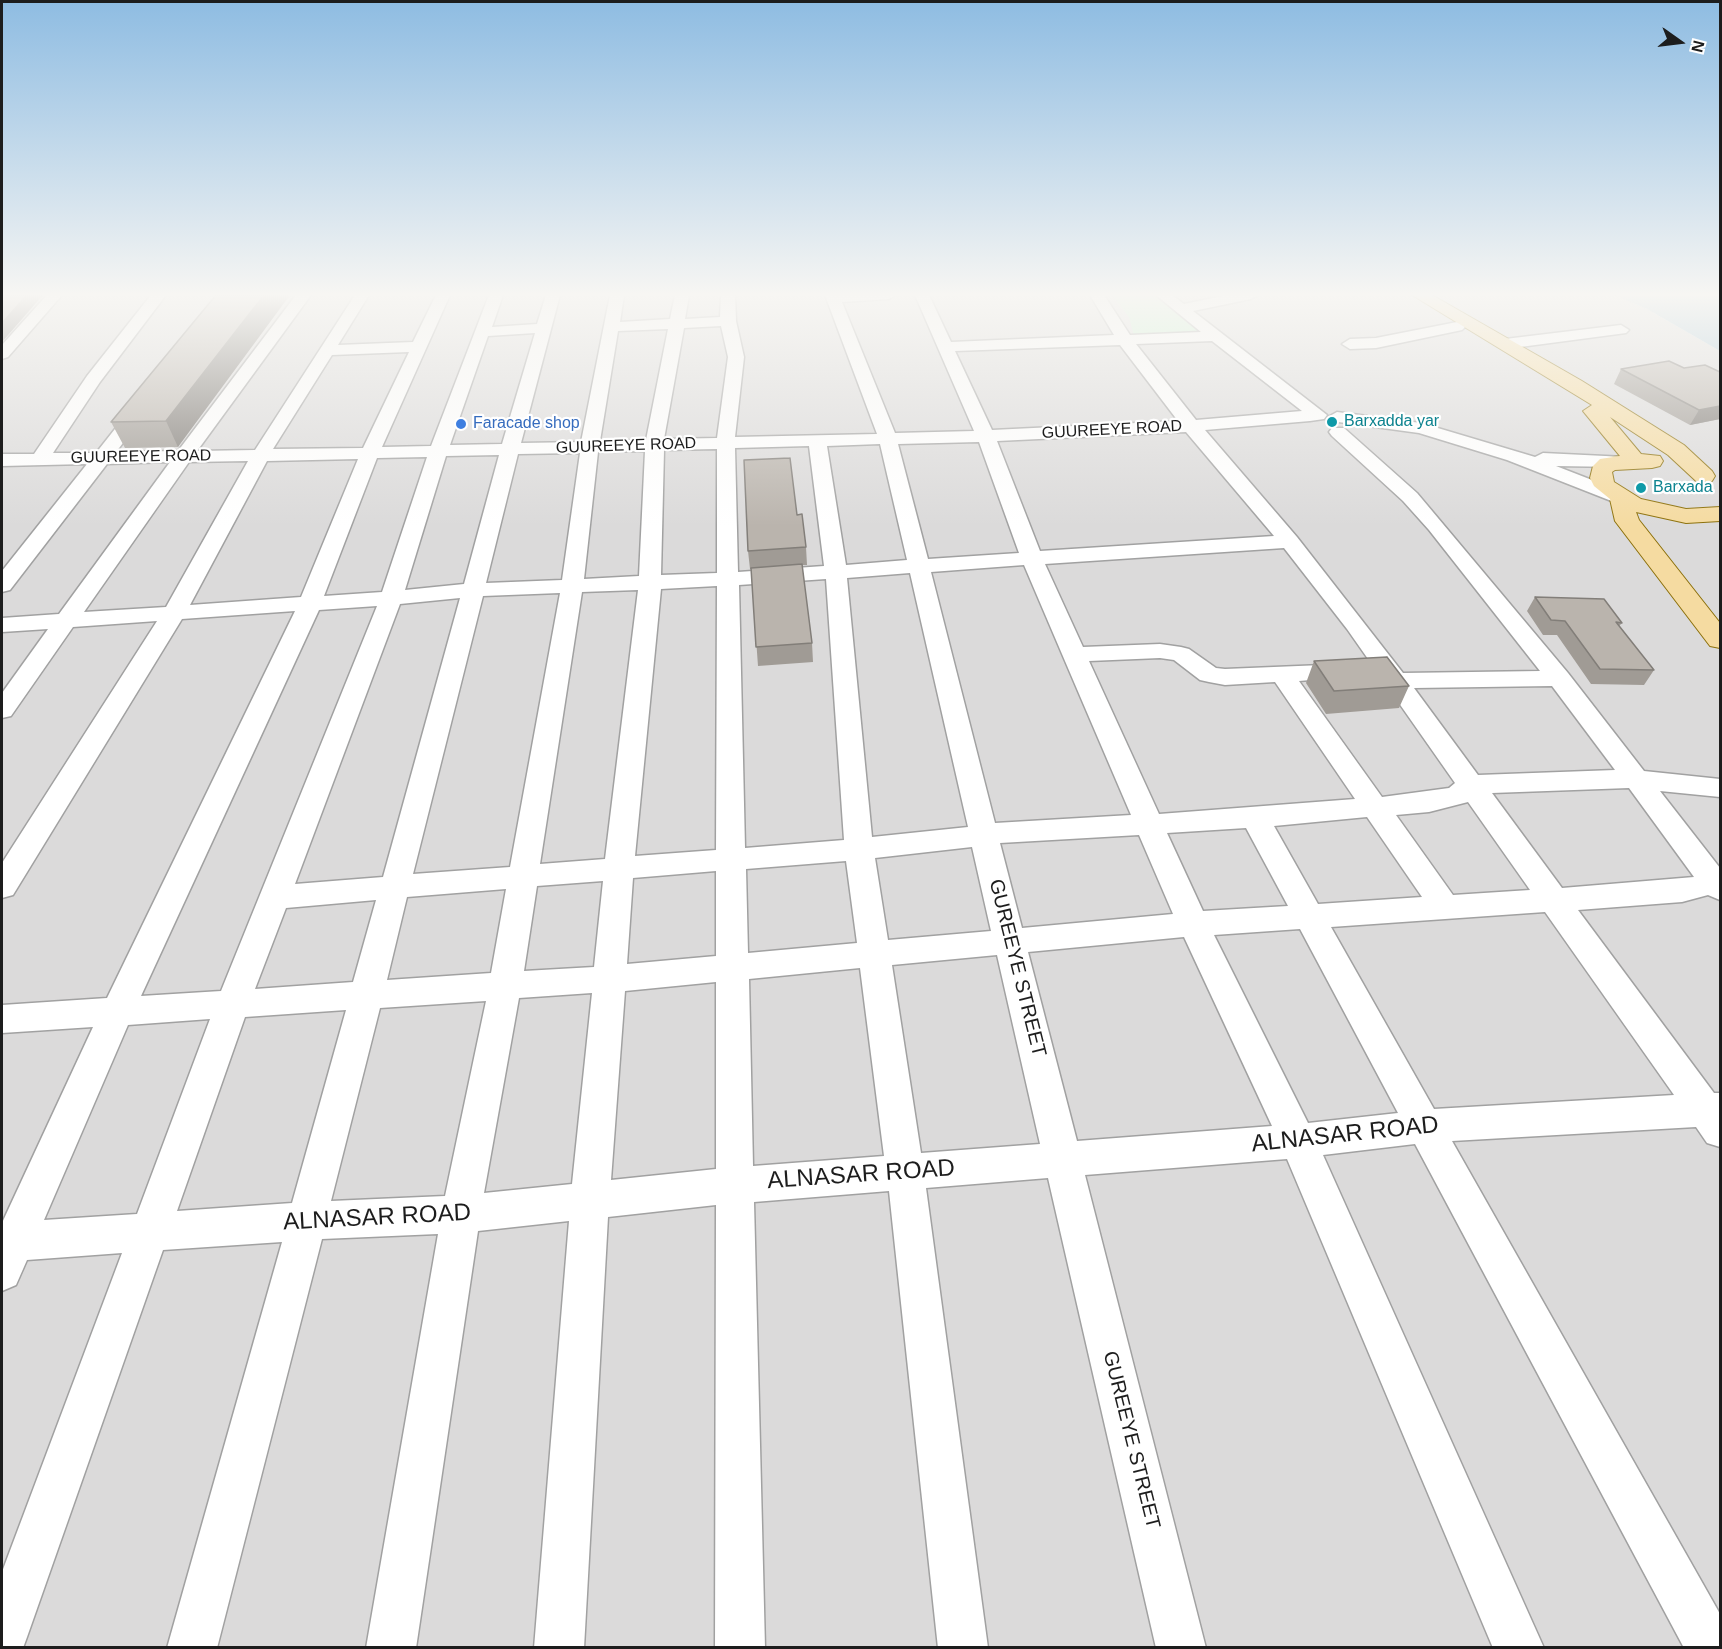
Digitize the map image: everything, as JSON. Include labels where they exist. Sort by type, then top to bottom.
[{"type":"main road","points":[[1531,372],[1582,403],[1609,426],[1627,460]]},
{"type":"main road","points":[[1550,372],[1661,440],[1688,459],[1712,481]]},
{"type":"main road","points":[[1712,481],[1669,464],[1627,460],[1608,464],[1601,471],[1600,478],[1605,486],[1621,498],[1662,512],[1714,515]]},
{"type":"main road","points":[[1621,498],[1627,521],[1720,640]]},
{"type":"main road","points":[[1650,550],[1686,525],[1714,515]]},
{"type":"street","points":[[40,459],[99,372]]},
{"type":"street","points":[[2,710],[247,372]]},
{"type":"street","points":[[2,887],[174,613],[261,454],[315,372]]},
{"type":"street","points":[[6,1252],[117,1011],[310,604],[370,453],[407,372]]},
{"type":"street","points":[[2,1637],[233,1003],[391,598],[439,451],[468,372]]},
{"type":"street","points":[[192,1647],[531,372]]},
{"type":"street","points":[[391,1647],[461,1214],[505,986],[572,587],[590,447],[604,372]]},
{"type":"street","points":[[559,1647],[590,1201],[620,869],[650,583],[655,445],[668,372]]},
{"type":"street","points":[[734,372],[726,443],[733,860],[740,1647]]},
{"type":"street","name":"GUREEYE STREET","points":[[862,372],[888,439],[921,567],[1181,1647]]},
{"type":"street","points":[[957,372],[986,436],[1032,558],[1192,924],[1298,1141],[1519,1647]]},
{"type":"street","points":[[1150,372],[1192,426],[1290,541],[1392,675],[1715,1116]]},
{"type":"street","points":[[2,1019],[610,979],[1192,924],[1682,891],[1719,885],[1559,678],[1416,504],[1328,423],[1262,372]]},
{"type":"street","points":[[2,585],[100,457],[154,391]]},
{"type":"street","name":"GUUREEYE ROAD","points":[[2,460],[888,439],[1251,422],[1328,423],[1411,432],[1514,456]]},
{"type":"street","points":[[817,441],[836,572],[859,849],[904,1173],[963,1647]]},
{"type":"street","points":[[1514,456],[1577,462],[1627,460]]},
{"type":"street","points":[[1514,456],[1621,498]]},
{"type":"street","points":[[2,625],[391,598],[473,590],[729,579],[1290,541]]},
{"type":"street","points":[[1074,654],[1160,651],[1189,658],[1198,669],[1209,675],[1225,677],[1282,674],[1559,678]]},
{"type":"street","points":[[1282,674],[1377,806],[1445,907]]},
{"type":"street","points":[[274,897],[859,849],[956,840],[985,834],[1255,818],[1457,796],[1473,784],[1635,779],[1720,788]]},
{"type":"street","points":[[1255,818],[1712,1647]]},
{"type":"street","name":"ALNASAR ROAD","points":[[6,1252],[149,1232],[307,1221],[461,1214],[736,1185],[1298,1141],[1425,1126],[1715,1116]]},
{"type":"shaded area","points":[[2,372],[1720,372],[1720,1647],[2,1648]]},
{"type":"building","points":[[152,372],[204,372],[166,421],[111,422]]},
{"type":"building","points":[[1627,372],[1720,372],[1720,406],[1699,410]]},
{"type":"building","points":[[790,458],[797,515],[802,514],[806,547],[748,551],[744,460]]},
{"type":"building","points":[[802,564],[812,643],[756,647],[751,568]]},
{"type":"building","points":[[1535,597],[1604,599],[1622,623],[1616,622],[1654,670],[1600,669],[1565,621],[1551,620]]},
{"type":"building","points":[[1387,657],[1409,686],[1334,691],[1314,661]]},
{"type":"place","name":"Barxadda yar","points":[[1332,422]]},
{"type":"place","name":"Faracade shop","points":[[461,424]]},
{"type":"place","name":"Barxada","points":[[1641,488]]}]
